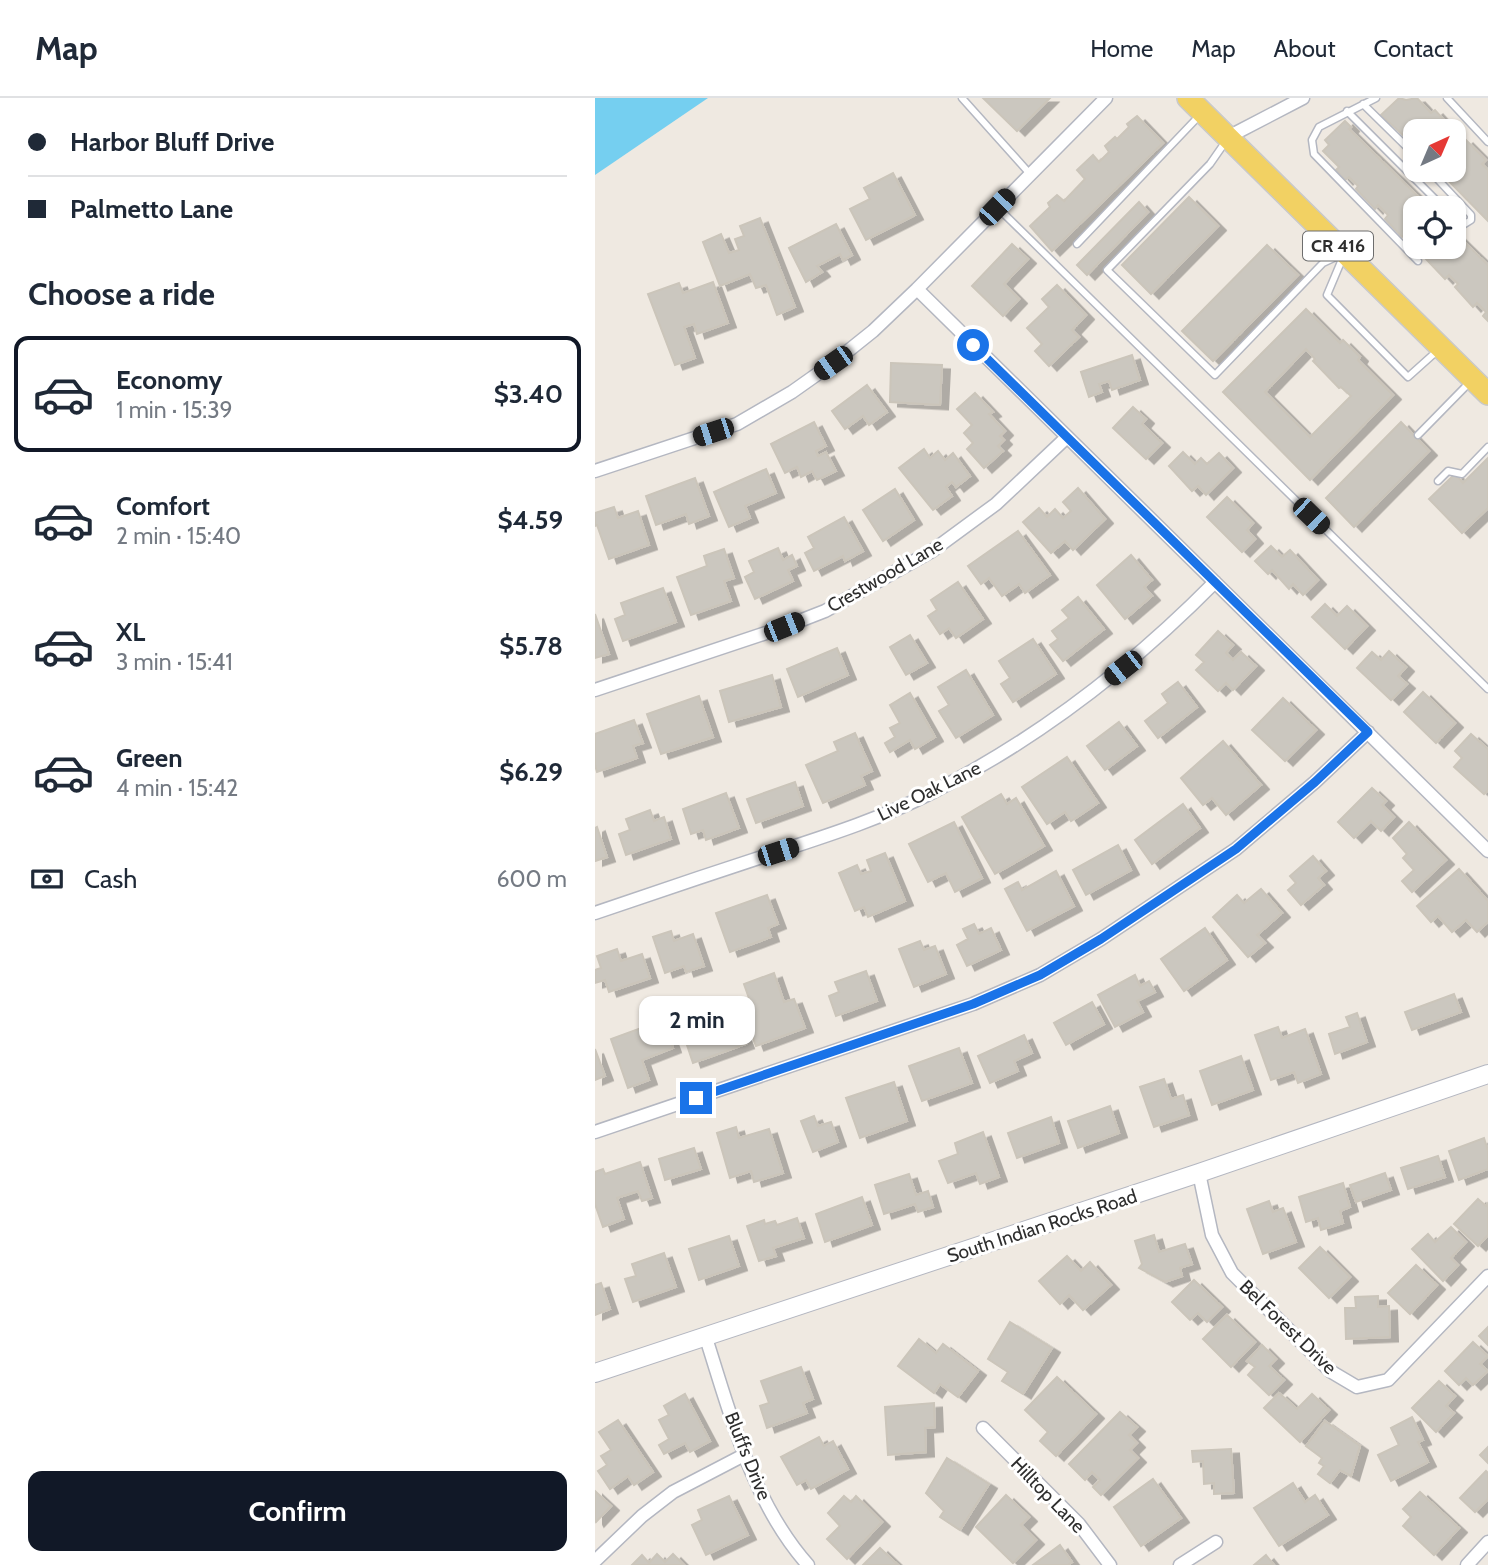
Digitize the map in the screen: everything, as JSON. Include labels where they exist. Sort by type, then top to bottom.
[{"type":"main road","name":"CR 416","points":[[1195,105],[1481,386]]},
{"type":"street","points":[[595,471],[737,424],[792,393],[873,331],[1106,98]]},
{"type":"street","points":[[1228,138],[1303,98]]},
{"type":"street","points":[[916,289],[1488,851]]},
{"type":"street","name":"Crestwood Lane","points":[[595,690],[825,611],[932,551],[996,503],[1067,438]]},
{"type":"street","name":"Live Oak Lane","points":[[595,913],[856,826],[929,794],[998,756],[1061,716],[1133,660],[1215,582]]},
{"type":"street","points":[[595,1132],[973,1004],[1040,975],[1101,939],[1236,849],[1315,782],[1368,732]]},
{"type":"street","name":"South Indian Rocks Road","points":[[595,1373],[1199,1174],[1488,1074]]},
{"type":"street","name":"Bel Forest Drive","points":[[1199,1174],[1212,1235],[1232,1273],[1331,1371],[1357,1387],[1388,1380],[1488,1276]]},
{"type":"street","name":"Bluffs Drive","points":[[706,1338],[744,1455],[773,1517],[808,1565]]},
{"type":"street","name":"Hilltop Lane","points":[[983,1428],[1079,1524],[1110,1565]]},
{"type":"street","points":[[595,1562],[642,1516],[673,1492],[744,1455]]},
{"type":"street","points":[[1180,1565],[1216,1542]]},
{"type":"street","points":[[1467,1565],[1488,1542]]},
{"type":"lane","points":[[963,98],[1030,174]]},
{"type":"lane","points":[[1376,98],[1319,127],[1312,140],[1314,154],[1418,261]]},
{"type":"lane","points":[[1447,98],[1488,142]]},
{"type":"lane","points":[[1363,104],[1403,143]]},
{"type":"lane","points":[[1077,244],[1195,105]]},
{"type":"lane","points":[[1347,111],[1432,196]]},
{"type":"lane","points":[[1228,138],[1210,164],[1107,270],[1215,374],[1324,264],[1345,252]]},
{"type":"lane","points":[[1440,182],[1453,196]]},
{"type":"lane","points":[[997,207],[1488,689]]},
{"type":"lane","points":[[1466,210],[1471,215],[1471,220],[1466,224]]},
{"type":"lane","points":[[1345,252],[1327,295],[1408,377],[1441,347]]},
{"type":"lane","points":[[1417,435],[1481,386]]},
{"type":"lane","points":[[1438,481],[1448,471],[1462,474],[1488,447]]},
{"type":"water","points":[[595,98],[708,98],[595,175]]},
{"type":"building","points":[[983,98],[1050,98],[1017,131]]},
{"type":"building","points":[[1399,98],[1417,98],[1431,113],[1435,110],[1443,119],[1403,119],[1403,135],[1381,115]]},
{"type":"building","points":[[1137,116],[1163,143],[1052,251],[1030,226],[1050,207],[1048,203],[1057,195],[1064,201],[1085,179],[1077,170],[1093,155],[1099,162],[1109,152],[1105,146],[1115,137],[1117,139],[1129,127],[1127,124]]},
{"type":"building","points":[[1345,121],[1351,127],[1349,129],[1418,196],[1403,196],[1403,236],[1385,219],[1388,215],[1378,205],[1375,209],[1356,189],[1358,186],[1349,177],[1345,180],[1336,170],[1339,167],[1323,151],[1329,145],[1325,140]]},
{"type":"building","points":[[1467,141],[1486,160],[1482,164],[1488,170],[1488,221],[1450,182],[1467,182]]},
{"type":"building","points":[[893,173],[915,215],[866,240],[850,209],[870,199],[864,188]]},
{"type":"building","points":[[1189,197],[1218,226],[1151,294],[1122,265]]},
{"type":"building","points":[[1139,202],[1148,212],[1087,275],[1077,265]]},
{"type":"building","points":[[760,218],[795,307],[777,315],[766,285],[756,288],[750,274],[720,286],[703,242],[721,234],[729,253],[739,250],[735,239],[744,236],[740,226]]},
{"type":"building","points":[[836,224],[852,255],[843,260],[840,254],[817,266],[822,272],[806,282],[789,248]]},
{"type":"building","points":[[1012,244],[1028,259],[1004,284],[1019,299],[1003,316],[972,286]]},
{"type":"building","points":[[1466,244],[1488,265],[1488,321],[1483,316],[1486,312],[1477,303],[1473,307],[1455,287],[1458,284],[1449,275],[1445,279],[1426,259],[1466,259]]},
{"type":"building","points":[[1267,245],[1298,275],[1213,361],[1182,331]]},
{"type":"building","points":[[713,282],[728,323],[697,334],[694,324],[684,327],[695,358],[675,365],[648,294],[679,283],[683,293]]},
{"type":"building","points":[[1057,285],[1086,315],[1072,330],[1079,337],[1049,366],[1035,351],[1042,344],[1027,328],[1049,307],[1042,299]]},
{"type":"building","points":[[1306,309],[1340,343],[1343,340],[1360,357],[1358,360],[1393,395],[1310,480],[1223,392]],"holes":[[[1306,349],[1315,359],[1313,361],[1339,388],[1351,396],[1310,437],[1265,392]]]},
{"type":"building","points":[[1132,355],[1140,380],[1112,390],[1109,381],[1099,384],[1102,392],[1089,397],[1081,372]]},
{"type":"building","points":[[891,363],[942,365],[940,405],[890,402]]},
{"type":"building","points":[[867,385],[887,412],[869,425],[863,416],[845,429],[832,411]]},
{"type":"building","points":[[975,393],[993,412],[989,414],[1005,431],[1000,436],[1004,440],[998,446],[1003,451],[984,468],[967,449],[973,443],[964,433],[972,425],[957,409]]},
{"type":"building","points":[[1133,407],[1146,419],[1142,424],[1162,443],[1146,459],[1113,428]]},
{"type":"building","points":[[814,422],[826,446],[816,451],[818,456],[826,452],[836,471],[817,480],[812,471],[801,477],[797,467],[785,473],[771,444]]},
{"type":"building","points":[[1401,422],[1429,451],[1354,527],[1326,498]]},
{"type":"building","points":[[924,449],[930,458],[938,451],[945,460],[953,453],[970,476],[956,487],[952,482],[946,487],[952,496],[933,510],[899,468]]},
{"type":"building","points":[[1183,452],[1195,464],[1201,458],[1207,464],[1219,453],[1233,468],[1206,495],[1198,486],[1192,491],[1169,466]]},
{"type":"building","points":[[1488,458],[1488,508],[1462,533],[1429,499],[1455,474],[1463,483]]},
{"type":"building","points":[[766,469],[776,493],[745,506],[750,518],[729,527],[714,492]]},
{"type":"building","points":[[695,478],[709,516],[689,524],[686,514],[656,525],[646,496]]},
{"type":"building","points":[[1078,488],[1105,519],[1073,550],[1065,541],[1051,553],[1023,522],[1039,508],[1047,517],[1055,509],[1063,518],[1071,511],[1063,502]]},
{"type":"building","points":[[895,489],[914,520],[883,541],[863,510]]},
{"type":"building","points":[[1227,497],[1253,523],[1247,530],[1255,539],[1242,552],[1207,517]]},
{"type":"building","points":[[614,507],[618,518],[638,511],[649,545],[609,559],[597,525],[595,526],[595,513]]},
{"type":"building","points":[[844,517],[863,551],[845,561],[843,556],[814,571],[805,553],[814,548],[808,537]]},
{"type":"building","points":[[1018,531],[1050,575],[1025,593],[1019,584],[1002,596],[989,578],[981,584],[968,566]]},
{"type":"building","points":[[1271,546],[1282,557],[1290,550],[1318,580],[1303,595],[1293,584],[1289,589],[1272,570],[1268,574],[1255,561]]},
{"type":"building","points":[[778,548],[783,560],[792,555],[797,566],[788,570],[793,581],[755,599],[745,577],[754,572],[749,561]]},
{"type":"building","points":[[724,549],[734,578],[724,581],[731,601],[691,615],[677,577],[707,566],[704,556]]},
{"type":"building","points":[[1131,555],[1152,580],[1144,587],[1152,596],[1125,619],[1097,585]]},
{"type":"building","points":[[958,582],[983,619],[956,638],[949,628],[940,634],[928,616],[937,610],[931,600]]},
{"type":"building","points":[[663,588],[676,622],[623,641],[615,619],[625,615],[621,603]]},
{"type":"building","points":[[1078,597],[1104,629],[1063,661],[1050,645],[1058,639],[1052,631],[1069,618],[1062,610]]},
{"type":"building","points":[[1325,604],[1337,616],[1347,606],[1367,626],[1345,649],[1312,617]]},
{"type":"building","points":[[595,614],[609,654],[595,658]]},
{"type":"building","points":[[1218,631],[1233,645],[1226,653],[1233,660],[1241,652],[1256,666],[1233,690],[1226,683],[1218,691],[1196,670],[1204,662],[1196,655]]},
{"type":"building","points":[[910,635],[927,663],[906,675],[890,647]]},
{"type":"building","points":[[1033,639],[1056,674],[1013,702],[1001,684],[1010,678],[999,661]]},
{"type":"building","points":[[837,648],[848,675],[798,697],[787,669]]},
{"type":"building","points":[[1389,651],[1406,667],[1398,676],[1407,684],[1391,700],[1357,668],[1372,652],[1381,660]]},
{"type":"building","points":[[966,670],[993,715],[956,738],[939,711],[949,705],[938,687]]},
{"type":"building","points":[[772,675],[781,707],[729,722],[720,691]]},
{"type":"building","points":[[1178,682],[1197,707],[1158,738],[1145,721],[1168,703],[1162,694]]},
{"type":"building","points":[[1423,692],[1455,723],[1436,743],[1404,712]]},
{"type":"building","points":[[910,693],[935,737],[915,749],[910,740],[890,752],[885,743],[895,737],[890,728],[900,723],[890,705]]},
{"type":"building","points":[[699,696],[713,737],[661,754],[647,714]]},
{"type":"building","points":[[1283,698],[1316,730],[1285,761],[1252,730]]},
{"type":"building","points":[[634,720],[643,743],[633,746],[637,758],[597,772],[595,734]]},
{"type":"building","points":[[1119,722],[1137,746],[1105,770],[1087,746]]},
{"type":"building","points":[[855,733],[872,771],[861,776],[865,785],[823,803],[806,765],[838,751],[834,742]]},
{"type":"building","points":[[1471,734],[1488,749],[1488,790],[1484,794],[1454,767],[1462,758],[1455,751]]},
{"type":"building","points":[[1223,741],[1261,785],[1226,815],[1212,798],[1203,805],[1181,778]]},
{"type":"building","points":[[1067,757],[1098,803],[1071,821],[1065,812],[1047,824],[1022,787]]},
{"type":"building","points":[[795,782],[803,806],[756,823],[747,799]]},
{"type":"building","points":[[1372,788],[1386,801],[1382,805],[1394,817],[1381,831],[1371,821],[1354,838],[1338,822]]},
{"type":"building","points":[[726,793],[739,828],[706,840],[703,830],[691,834],[683,809]]},
{"type":"building","points":[[1001,794],[1007,804],[1016,798],[1044,846],[995,874],[962,817]]},
{"type":"building","points":[[1183,804],[1200,828],[1152,864],[1135,840]]},
{"type":"building","points":[[650,810],[654,821],[664,817],[671,839],[626,855],[619,834],[630,830],[626,819]]},
{"type":"building","points":[[954,822],[982,878],[955,892],[946,873],[928,882],[909,844]]},
{"type":"building","points":[[1409,822],[1446,860],[1412,892],[1402,881],[1414,870],[1403,858],[1407,854],[1393,838]]},
{"type":"building","points":[[597,827],[607,857],[595,861],[595,828]]},
{"type":"building","points":[[1118,845],[1131,870],[1086,895],[1073,870]]},
{"type":"building","points":[[885,853],[905,901],[868,917],[864,907],[855,911],[839,873],[857,865],[861,874],[871,871],[867,860]]},
{"type":"building","points":[[1313,856],[1326,871],[1318,878],[1324,885],[1301,905],[1288,890],[1296,883],[1290,876]]},
{"type":"building","points":[[1459,869],[1488,901],[1488,922],[1477,932],[1466,920],[1452,932],[1438,916],[1431,922],[1417,906]]},
{"type":"building","points":[[1056,871],[1074,906],[1027,931],[1005,889],[1018,882],[1022,890]]},
{"type":"building","points":[[1261,889],[1282,913],[1257,935],[1265,943],[1248,957],[1213,917],[1237,895],[1244,903]]},
{"type":"building","points":[[767,895],[778,924],[768,928],[771,937],[730,952],[716,913]]},
{"type":"building","points":[[974,924],[979,934],[991,928],[1001,950],[967,966],[957,945],[968,939],[963,929]]},
{"type":"building","points":[[1205,928],[1227,960],[1184,991],[1161,959]]},
{"type":"building","points":[[671,931],[674,941],[693,934],[704,966],[686,972],[684,966],[665,973],[653,937]]},
{"type":"building","points":[[920,941],[924,950],[935,946],[946,974],[914,987],[899,949]]},
{"type":"building","points":[[617,949],[621,961],[642,954],[650,978],[609,992],[605,980],[595,983],[595,970],[601,968],[597,956]]},
{"type":"building","points":[[866,971],[877,1001],[836,1016],[829,996],[839,992],[835,982]]},
{"type":"building","points":[[774,973],[784,1002],[794,999],[805,1028],[756,1046],[741,1007],[751,1004],[744,984]]},
{"type":"building","points":[[1135,975],[1140,986],[1149,981],[1155,992],[1137,1001],[1143,1012],[1115,1027],[1098,995]]},
{"type":"building","points":[[1454,994],[1461,1012],[1412,1030],[1405,1012]]},
{"type":"building","points":[[1092,1002],[1104,1024],[1066,1045],[1054,1023]]},
{"type":"building","points":[[1357,1013],[1367,1042],[1335,1054],[1329,1034],[1350,1027],[1346,1017]]},
{"type":"building","points":[[713,1019],[717,1030],[738,1023],[746,1044],[693,1063],[686,1042],[696,1038],[692,1027]]},
{"type":"building","points":[[663,1020],[673,1048],[642,1060],[649,1080],[628,1088],[611,1039]]},
{"type":"building","points":[[1278,1027],[1282,1038],[1305,1029],[1321,1074],[1298,1083],[1294,1072],[1271,1080],[1255,1035]]},
{"type":"building","points":[[1024,1035],[1032,1053],[1014,1061],[1018,1071],[990,1083],[978,1056]]},
{"type":"building","points":[[959,1048],[972,1083],[922,1101],[909,1066]]},
{"type":"building","points":[[595,1049],[605,1076],[595,1080]]},
{"type":"building","points":[[1241,1056],[1253,1090],[1212,1105],[1200,1071]]},
{"type":"building","points":[[1164,1079],[1171,1099],[1183,1095],[1189,1115],[1154,1127],[1140,1087]]},
{"type":"building","points":[[894,1082],[907,1121],[860,1138],[846,1098]]},
{"type":"building","points":[[1110,1106],[1119,1133],[1078,1148],[1068,1121]]},
{"type":"building","points":[[814,1116],[818,1126],[831,1122],[838,1142],[813,1152],[801,1121]]},
{"type":"building","points":[[1051,1117],[1059,1143],[1017,1158],[1008,1133]]},
{"type":"building","points":[[736,1127],[739,1138],[769,1129],[783,1173],[754,1182],[751,1171],[730,1178],[717,1133]]},
{"type":"building","points":[[983,1132],[999,1177],[980,1184],[976,1173],[948,1183],[939,1161],[958,1154],[955,1143]]},
{"type":"building","points":[[1484,1138],[1488,1151],[1488,1169],[1459,1180],[1449,1151]]},
{"type":"building","points":[[694,1148],[701,1169],[665,1180],[659,1159]]},
{"type":"building","points":[[1438,1156],[1445,1177],[1408,1189],[1401,1168]]},
{"type":"building","points":[[640,1162],[652,1198],[642,1201],[638,1191],[617,1198],[624,1219],[603,1227],[595,1204],[595,1172],[603,1169],[605,1174]]},
{"type":"building","points":[[1385,1173],[1391,1190],[1356,1202],[1350,1185]]},
{"type":"building","points":[[909,1174],[916,1195],[928,1191],[933,1207],[918,1212],[915,1204],[884,1214],[875,1185]]},
{"type":"building","points":[[1343,1183],[1350,1207],[1340,1211],[1343,1223],[1321,1230],[1318,1218],[1306,1222],[1299,1197]]},
{"type":"building","points":[[862,1197],[872,1225],[825,1242],[816,1214]]},
{"type":"building","points":[[1478,1199],[1486,1206],[1488,1203],[1488,1235],[1478,1246],[1454,1224]]},
{"type":"building","points":[[1269,1201],[1273,1212],[1283,1208],[1296,1242],[1263,1254],[1247,1209]]},
{"type":"building","points":[[797,1218],[804,1238],[773,1248],[776,1256],[759,1261],[747,1226],[764,1220],[765,1224],[775,1221],[777,1225]]},
{"type":"building","points":[[1451,1227],[1466,1242],[1451,1258],[1458,1265],[1443,1281],[1412,1249],[1428,1234],[1435,1242]]},
{"type":"building","points":[[1154,1235],[1159,1252],[1185,1244],[1192,1264],[1180,1268],[1182,1276],[1165,1282],[1139,1268],[1142,1264],[1135,1241]]},
{"type":"building","points":[[729,1236],[739,1266],[699,1280],[689,1249]]},
{"type":"building","points":[[1320,1247],[1350,1277],[1329,1298],[1299,1268]]},
{"type":"building","points":[[664,1253],[676,1287],[633,1302],[625,1279],[636,1276],[632,1264]]},
{"type":"building","points":[[1067,1256],[1081,1271],[1090,1262],[1111,1285],[1083,1310],[1069,1295],[1060,1304],[1039,1281]]},
{"type":"building","points":[[1416,1265],[1437,1285],[1410,1314],[1388,1293]]},
{"type":"building","points":[[1194,1280],[1222,1307],[1207,1322],[1198,1313],[1190,1320],[1172,1302]]},
{"type":"building","points":[[601,1283],[610,1309],[595,1315],[595,1285]]},
{"type":"building","points":[[1378,1296],[1378,1307],[1389,1306],[1390,1337],[1346,1339],[1345,1308],[1356,1308],[1355,1297]]},
{"type":"building","points":[[1227,1315],[1255,1342],[1231,1367],[1203,1339]]},
{"type":"building","points":[[1010,1322],[1052,1348],[1023,1394],[1002,1381],[1008,1372],[988,1359]]},
{"type":"building","points":[[1488,1327],[1488,1345],[1479,1336]]},
{"type":"building","points":[[919,1339],[936,1353],[943,1344],[978,1371],[958,1397],[940,1384],[934,1393],[898,1366]]},
{"type":"building","points":[[1473,1342],[1488,1356],[1480,1364],[1488,1371],[1473,1385],[1466,1378],[1459,1385],[1445,1371]]},
{"type":"building","points":[[1262,1345],[1276,1359],[1269,1366],[1284,1380],[1269,1395],[1248,1375],[1255,1367],[1247,1361]]},
{"type":"building","points":[[801,1367],[813,1399],[803,1403],[807,1413],[767,1428],[760,1406],[769,1403],[761,1381]]},
{"type":"building","points":[[1057,1377],[1096,1414],[1056,1456],[1040,1441],[1048,1432],[1025,1410]]},
{"type":"building","points":[[1439,1381],[1455,1396],[1446,1406],[1454,1413],[1436,1432],[1412,1408]]},
{"type":"building","points":[[1279,1393],[1297,1409],[1312,1394],[1329,1410],[1300,1442],[1264,1408]]},
{"type":"building","points":[[685,1394],[710,1441],[690,1452],[685,1443],[664,1454],[659,1445],[669,1439],[659,1420],[669,1415],[664,1406]]},
{"type":"building","points":[[934,1403],[935,1427],[925,1428],[926,1452],[888,1455],[885,1407]]},
{"type":"building","points":[[1120,1412],[1137,1427],[1129,1435],[1137,1443],[1130,1450],[1138,1458],[1101,1495],[1093,1487],[1100,1480],[1092,1472],[1085,1480],[1069,1464]]},
{"type":"building","points":[[1412,1417],[1423,1440],[1418,1442],[1428,1462],[1391,1481],[1378,1455],[1399,1445],[1391,1428]]},
{"type":"building","points":[[618,1420],[653,1472],[634,1485],[628,1476],[610,1489],[598,1471],[607,1465],[601,1456],[611,1450],[599,1432]]},
{"type":"building","points":[[1325,1421],[1360,1446],[1351,1476],[1340,1470],[1330,1483],[1318,1474],[1324,1466],[1319,1463],[1322,1458],[1306,1446]]},
{"type":"building","points":[[819,1437],[824,1446],[833,1441],[848,1469],[811,1489],[806,1480],[797,1485],[781,1457]]},
{"type":"building","points":[[1488,1447],[1488,1463],[1480,1455]]},
{"type":"building","points":[[1231,1449],[1234,1493],[1214,1494],[1214,1483],[1204,1484],[1203,1461],[1193,1462],[1192,1451]]},
{"type":"building","points":[[947,1458],[989,1484],[960,1530],[940,1517],[944,1511],[926,1493]]},
{"type":"building","points":[[1486,1471],[1488,1499],[1475,1512],[1460,1498]]},
{"type":"building","points":[[1153,1479],[1181,1518],[1141,1546],[1114,1507]]},
{"type":"building","points":[[1293,1483],[1305,1502],[1315,1495],[1328,1515],[1279,1546],[1254,1508]]},
{"type":"building","points":[[595,1491],[611,1506],[596,1522],[595,1520]]},
{"type":"building","points":[[1420,1492],[1459,1528],[1434,1555],[1403,1526],[1411,1517],[1403,1509]]},
{"type":"building","points":[[1006,1495],[1029,1517],[1021,1525],[1036,1540],[1013,1563],[976,1527]]},
{"type":"building","points":[[729,1496],[748,1535],[706,1555],[692,1525],[702,1520],[698,1510]]},
{"type":"building","points":[[844,1496],[851,1502],[856,1496],[882,1522],[847,1559],[827,1539],[840,1526],[828,1513]]},
{"type":"building","points":[[1060,1545],[1072,1562],[1068,1565],[1033,1565]]},
{"type":"building","points":[[880,1548],[898,1565],[863,1565]]},
{"type":"building","points":[[657,1554],[665,1562],[673,1554],[684,1565],[632,1565],[642,1555],[649,1563]]},
{"type":"building","points":[[1266,1555],[1274,1565],[1254,1565]]},
{"type":"route","points":[[696,1098],[973,1004],[1040,975],[1101,939],[1236,849],[1315,782],[1368,732],[973,345]]}]
